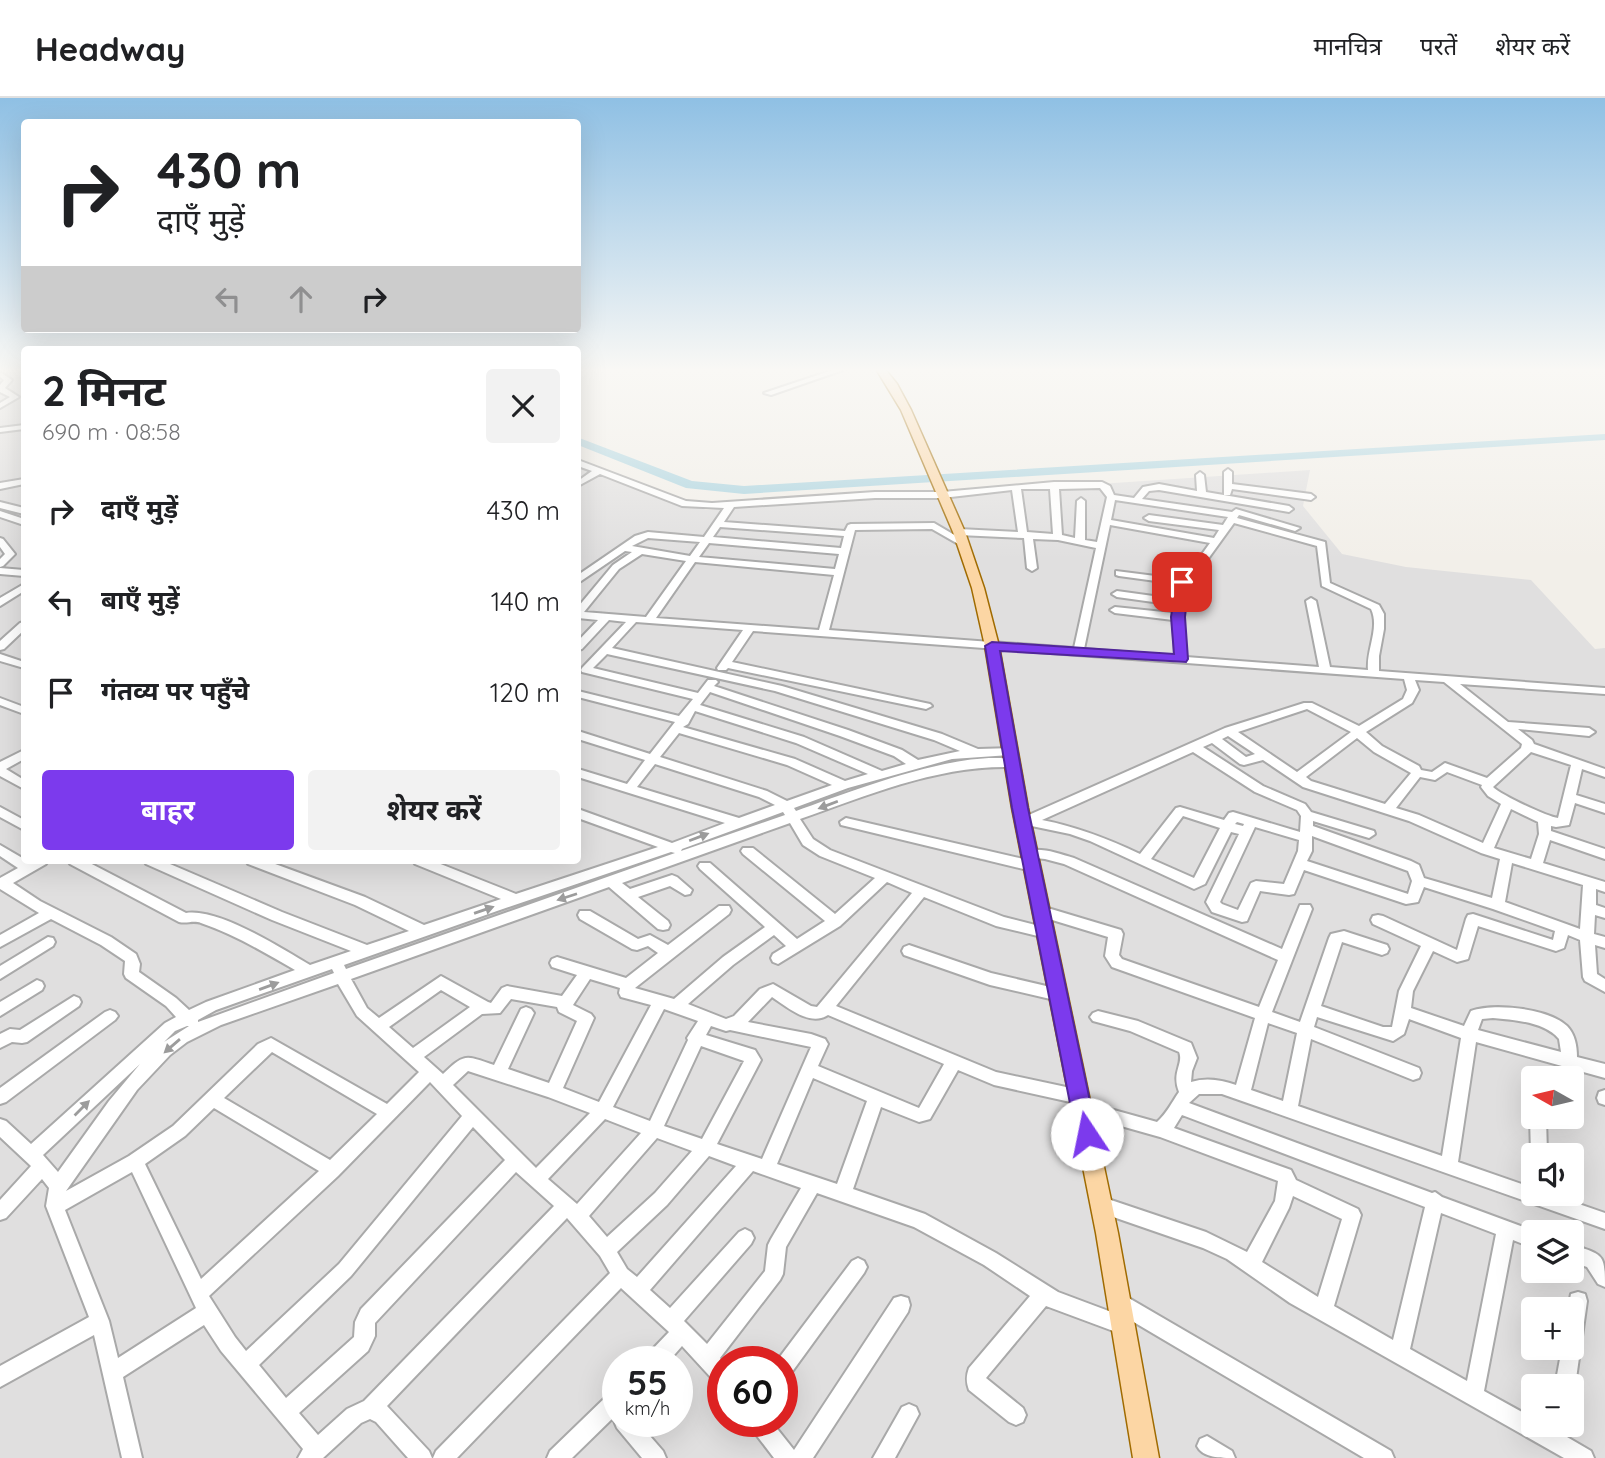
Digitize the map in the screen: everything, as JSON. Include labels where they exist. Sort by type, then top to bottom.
[{"type":"main road","points":[[915,432],[961,537],[992,646],[1041,911],[1102,1205],[1146,1458]]},
{"type":"street","points":[[581,464],[685,504],[731,505],[1016,487],[1102,485],[1107,488],[1111,497],[1088,591],[1078,653]]},
{"type":"street","points":[[581,482],[599,471]]},
{"type":"street","points":[[1227,497],[1228,472]]},
{"type":"street","points":[[1200,475],[1202,493]]},
{"type":"street","points":[[0,486],[21,482]]},
{"type":"street","points":[[1054,485],[1058,537]]},
{"type":"street","points":[[1227,486],[1311,497]]},
{"type":"street","points":[[1016,487],[1032,568]]},
{"type":"street","points":[[1129,499],[1152,487],[1289,509]]},
{"type":"street","points":[[1111,497],[1295,528]]},
{"type":"street","points":[[1197,568],[1243,500]]},
{"type":"street","points":[[1080,541],[1081,501]]},
{"type":"street","points":[[1140,528],[1149,518],[1150,502]]},
{"type":"street","points":[[0,505],[21,510]]},
{"type":"street","points":[[649,620],[731,505]]},
{"type":"street","points":[[0,514],[21,521]]},
{"type":"street","points":[[1149,518],[1231,518],[1322,544],[1325,584],[1375,607],[1380,613],[1381,621],[1371,659],[1374,674]]},
{"type":"street","points":[[1106,522],[1217,541]]},
{"type":"street","points":[[717,524],[849,534]]},
{"type":"street","points":[[823,633],[837,572],[854,526],[928,526],[961,537],[1058,537],[1100,546]]},
{"type":"street","points":[[581,577],[638,538],[648,535],[844,551]]},
{"type":"street","points":[[0,541],[10,554],[0,564]]},
{"type":"street","points":[[624,548],[691,559],[837,572]]},
{"type":"street","points":[[581,610],[611,573],[639,552]]},
{"type":"street","points":[[0,571],[21,573]]},
{"type":"street","points":[[1119,573],[1183,579],[1178,617],[1181,659]]},
{"type":"street","points":[[0,603],[21,589]]},
{"type":"street","points":[[1117,594],[1179,603]]},
{"type":"street","points":[[1311,601],[1325,669]]},
{"type":"street","points":[[1115,610],[1178,617]]},
{"type":"street","points":[[581,614],[1605,691]]},
{"type":"street","points":[[581,644],[606,617]]},
{"type":"street","points":[[634,619],[587,668],[588,671],[844,733],[898,753],[917,765]]},
{"type":"street","points":[[0,647],[21,628]]},
{"type":"street","points":[[630,789],[681,725],[750,628]]},
{"type":"street","points":[[605,650],[812,697],[938,737],[975,752],[1011,757]]},
{"type":"street","points":[[0,657],[21,665]]},
{"type":"street","points":[[725,664],[926,706]]},
{"type":"street","points":[[1297,778],[1359,731],[1413,695],[1408,677]]},
{"type":"street","points":[[1447,679],[1522,736],[1529,747],[1605,773]]},
{"type":"street","points":[[581,695],[790,762],[844,785]]},
{"type":"street","points":[[701,697],[881,775]]},
{"type":"street","points":[[0,701],[21,710]]},
{"type":"street","points":[[1025,821],[1229,731],[1308,705],[1359,731],[1378,748],[1410,766],[1417,773],[1435,776],[1445,767],[1489,783]]},
{"type":"street","points":[[1505,724],[1589,733]]},
{"type":"street","points":[[1229,731],[1297,778],[1323,790],[1388,809],[1486,850],[1605,887]]},
{"type":"street","points":[[581,736],[749,789],[790,811],[814,848],[1001,922],[1046,933]]},
{"type":"street","points":[[1213,738],[1244,761],[1264,756]]},
{"type":"street","points":[[1194,747],[1259,789],[1301,807],[1307,827],[1301,864],[1289,890],[1256,886],[1244,916],[1217,908],[1213,902],[1250,827]]},
{"type":"street","points":[[1489,783],[1529,747]]},
{"type":"street","points":[[342,976],[367,951],[423,931],[516,899],[680,851],[790,811],[844,785],[975,752]]},
{"type":"street","points":[[21,756],[0,768],[21,783]]},
{"type":"street","points":[[621,889],[680,851],[739,822],[852,796],[959,766],[1011,757]]},
{"type":"street","points":[[1544,827],[1564,822],[1577,764]]},
{"type":"street","points":[[1388,809],[1417,773]]},
{"type":"street","points":[[581,774],[739,822]]},
{"type":"street","points":[[1489,783],[1490,792],[1537,814],[1544,827],[1605,855]]},
{"type":"street","points":[[1570,797],[1605,809]]},
{"type":"street","points":[[1486,850],[1508,802]]},
{"type":"street","points":[[0,811],[21,824]]},
{"type":"street","points":[[1142,861],[1180,811],[1227,826]]},
{"type":"street","points":[[581,814],[680,851]]},
{"type":"street","points":[[1025,821],[1072,830],[1189,883],[1198,883],[1233,816],[1250,827],[1307,827],[1369,834]]},
{"type":"street","points":[[846,822],[1031,860],[1045,854],[1069,861],[1286,957]]},
{"type":"street","points":[[1301,864],[1406,899],[1413,898],[1419,881],[1414,868],[1406,864],[1307,827]]},
{"type":"street","points":[[1536,865],[1544,827]]},
{"type":"street","points":[[0,850],[21,858]]},
{"type":"street","points":[[748,851],[835,922]]},
{"type":"street","points":[[1497,905],[1507,856]]},
{"type":"street","points":[[35,864],[1,883],[50,914],[106,941],[131,958],[131,974],[188,1016],[197,1030]]},
{"type":"street","points":[[81,864],[184,918],[198,916],[251,938],[308,971],[342,976]]},
{"type":"street","points":[[158,864],[277,916],[367,951]]},
{"type":"street","points":[[261,864],[360,901],[423,931]]},
{"type":"street","points":[[428,864],[533,908]]},
{"type":"street","points":[[705,866],[796,946]]},
{"type":"street","points":[[778,958],[835,922],[884,877]]},
{"type":"street","points":[[132,1458],[100,1321],[55,1206],[58,1186],[134,1084],[181,1038],[197,1030],[533,908],[672,880],[685,890]]},
{"type":"street","points":[[1419,881],[1605,943]]},
{"type":"street","points":[[1590,883],[1587,938],[1590,977],[1605,986]]},
{"type":"street","points":[[621,889],[663,925]]},
{"type":"street","points":[[733,1025],[765,993],[773,990],[813,1014],[821,1013],[921,891]]},
{"type":"street","points":[[1588,908],[1605,913]]},
{"type":"street","points":[[1242,1092],[1264,1015],[1305,909]]},
{"type":"street","points":[[638,1290],[759,1165],[811,1070],[820,1048],[817,1042],[706,1019],[668,1004],[629,995],[626,991],[628,985],[724,910]]},
{"type":"street","points":[[1041,911],[1113,932],[1117,937],[1112,956],[1117,963],[1305,1030],[1413,1073]]},
{"type":"street","points":[[0,942],[50,914]]},
{"type":"street","points":[[585,915],[637,945],[650,940],[668,953]]},
{"type":"street","points":[[1378,920],[1460,956],[1473,919],[1556,946],[1563,928]]},
{"type":"street","points":[[536,1180],[603,1110],[668,1004],[775,927]]},
{"type":"street","points":[[1289,1109],[1305,1030],[1336,938],[1344,936],[1382,948]]},
{"type":"street","points":[[0,973],[48,943]]},
{"type":"street","points":[[1312,1009],[1393,1035],[1399,1030],[1406,991],[1429,944]]},
{"type":"street","points":[[909,951],[990,979],[1059,995]]},
{"type":"street","points":[[557,963],[628,985]]},
{"type":"street","points":[[0,1212],[38,1160],[138,1054],[170,1027],[188,1016],[308,971]]},
{"type":"street","points":[[554,1091],[586,1018],[564,1008],[587,972]]},
{"type":"street","points":[[342,976],[362,1012],[436,1078],[536,1180],[572,1211],[606,1251],[621,1275],[707,1357]]},
{"type":"street","points":[[377,1027],[441,982],[483,1007],[495,1009],[509,991],[566,1003]]},
{"type":"street","points":[[0,1010],[37,986]]},
{"type":"street","points":[[0,1042],[10,1035],[22,1037],[74,1002]]},
{"type":"street","points":[[412,1057],[483,1007]]},
{"type":"street","points":[[826,1008],[994,1078],[1080,1103],[1279,1172],[1285,1176],[1287,1185],[1275,1221],[1251,1264]]},
{"type":"street","points":[[1402,1011],[1469,1034],[1605,1071]]},
{"type":"street","points":[[1450,1165],[1469,1034],[1476,1014],[1482,1011],[1548,1023],[1559,1028],[1566,1036],[1569,1060]]},
{"type":"street","points":[[498,1073],[526,1013]]},
{"type":"street","points":[[0,1097],[110,1016]]},
{"type":"street","points":[[1098,1017],[1133,1024],[1185,1048],[1189,1058],[1182,1074],[1182,1099]]},
{"type":"street","points":[[135,1161],[207,1312],[313,1454],[354,1416],[371,1408],[654,1130],[706,1019]]},
{"type":"street","points":[[606,1251],[661,1199],[706,1147],[753,1058],[695,1038]]},
{"type":"street","points":[[55,1206],[135,1161],[179,1131],[271,1044],[387,1112]]},
{"type":"street","points":[[811,1070],[914,1114],[924,1114],[954,1062]]},
{"type":"street","points":[[198,1294],[332,1170],[387,1112],[436,1078],[467,1063],[919,1220],[990,1259],[1068,1307],[1124,1326]]},
{"type":"street","points":[[1160,1130],[1167,1125],[1182,1099],[1196,1086],[1211,1085],[1242,1092],[1521,1189]]},
{"type":"street","points":[[843,1192],[876,1098]]},
{"type":"street","points":[[1182,1099],[1521,1235]]},
{"type":"street","points":[[214,1100],[332,1170]]},
{"type":"street","points":[[245,1365],[345,1270],[473,1115]]},
{"type":"street","points":[[0,1126],[38,1160],[58,1186]]},
{"type":"street","points":[[285,1413],[361,1344],[365,1336],[364,1322],[368,1316],[517,1159]]},
{"type":"street","points":[[717,1346],[774,1274],[777,1245],[813,1184]]},
{"type":"street","points":[[1287,1185],[1352,1215],[1323,1310]]},
{"type":"street","points":[[1401,1352],[1435,1200]]},
{"type":"street","points":[[1102,1205],[1206,1241],[1251,1264],[1281,1286],[1474,1394],[1521,1416]]},
{"type":"street","points":[[1567,1206],[1605,1221]]},
{"type":"street","points":[[1474,1394],[1506,1229]]},
{"type":"street","points":[[665,1346],[746,1238]]},
{"type":"street","points":[[1584,1257],[1594,1261],[1605,1278]]},
{"type":"street","points":[[798,1348],[858,1267]]},
{"type":"street","points":[[443,1458],[621,1275]]},
{"type":"street","points":[[1016,1415],[976,1383],[976,1375],[1044,1294]]},
{"type":"street","points":[[1120,1304],[1384,1458]]},
{"type":"street","points":[[801,1458],[901,1305]]},
{"type":"street","points":[[112,1373],[207,1312]]},
{"type":"street","points":[[0,1377],[100,1321]]},
{"type":"street","points":[[371,1408],[383,1415],[422,1458]]},
{"type":"street","points":[[883,1458],[909,1414]]},
{"type":"street","points":[[557,1458],[602,1423]]},
{"type":"street","points":[[639,1437],[656,1458]]},
{"type":"street","points":[[771,1437],[787,1458]]},
{"type":"street","points":[[1562,1437],[1584,1458]]},
{"type":"street","points":[[1207,1446],[1225,1458]]},
{"type":"shaded area","points":[[0,432],[21,432],[21,864],[581,864],[581,463],[706,510],[1310,470],[1303,506],[1342,554],[1406,567],[1531,580],[1595,649],[1605,648],[1605,1458],[0,1458]]},
{"type":"waterway","points":[[581,442],[690,485],[744,490],[1605,437]]},
{"type":"route","points":[[1087,1134],[1020,808],[992,646],[1181,659],[1178,617],[1182,582]]}]
